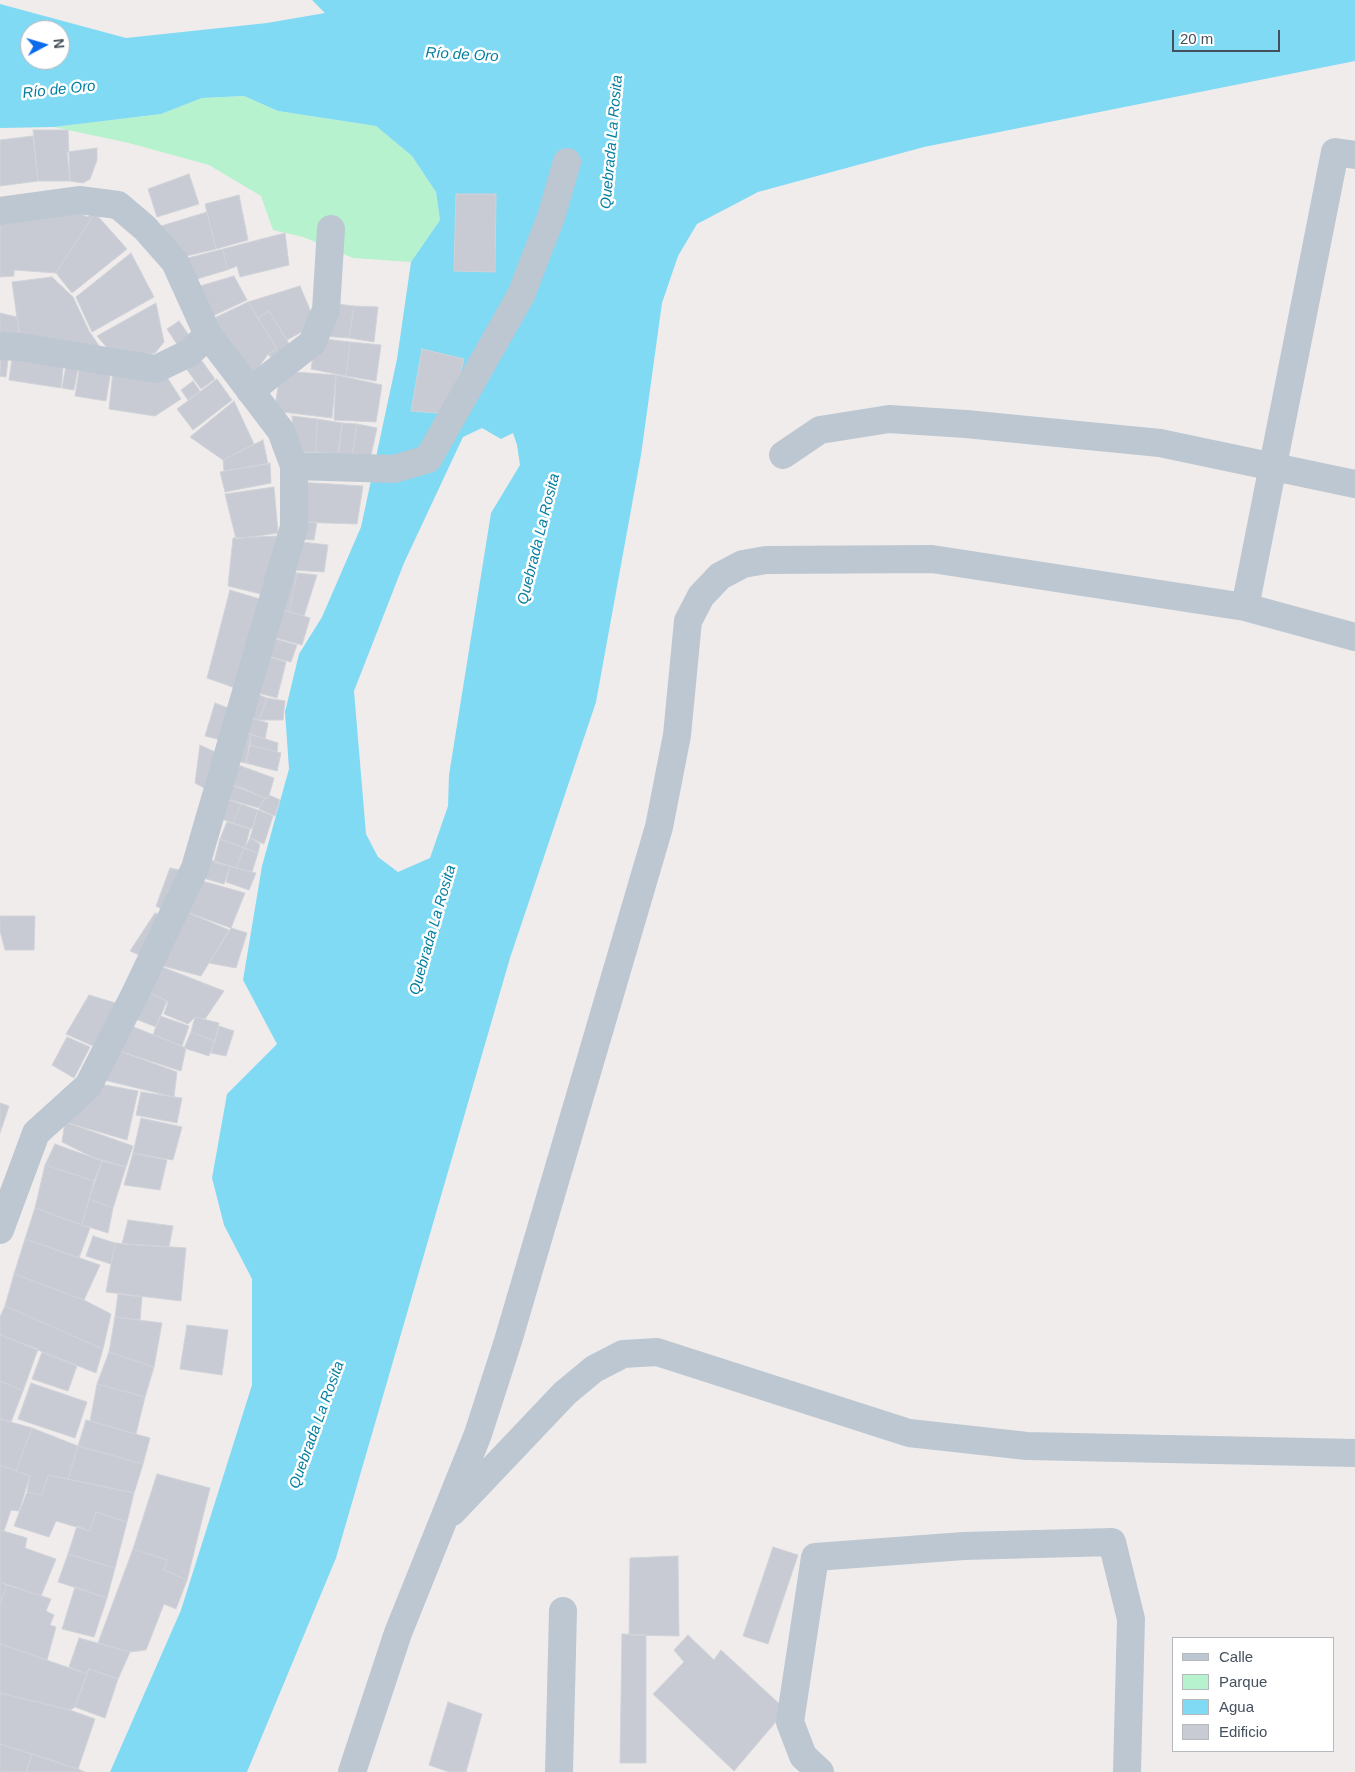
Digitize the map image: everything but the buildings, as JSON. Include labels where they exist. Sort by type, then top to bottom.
[{"type":"street","points":[[1245,607],[1273,466],[1345,154]]},
{"type":"street","points":[[294,466],[394,469],[428,459],[521,295],[550,217],[567,162]]},
{"type":"street","points":[[0,210],[79,200],[118,204],[145,228],[175,262],[208,335],[281,431],[294,466],[294,527],[195,868],[136,992],[88,1086],[36,1133],[0,1230]]},
{"type":"street","points":[[250,391],[312,343],[326,310],[331,229]]},
{"type":"street","points":[[0,346],[20,347],[156,369],[189,353],[208,335]]},
{"type":"street","points":[[783,455],[820,430],[889,419],[966,424],[1160,443],[1355,484]]},
{"type":"street","points":[[352,1772],[398,1633],[478,1434],[508,1341],[659,827],[677,735],[688,621],[701,596],[720,576],[743,564],[766,560],[932,559],[1245,607],[1355,636]]},
{"type":"street","points":[[442,1522],[565,1393],[594,1369],[622,1354],[657,1352],[909,1433],[1027,1446],[1355,1453]]},
{"type":"street","points":[[820,1772],[803,1756],[790,1722],[815,1557],[964,1546],[1112,1542],[1130,1619],[1126,1772]]},
{"type":"street","points":[[559,1772],[563,1611]]},
{"type":"green space","points":[[244,96],[278,111],[376,126],[412,156],[436,192],[440,220],[411,262],[353,258],[303,237],[273,230],[261,196],[209,165],[129,143],[54,127],[161,114],[202,98]]},
{"type":"water","points":[[312,0],[1355,0],[1355,61],[924,147],[758,192],[697,224],[678,256],[662,303],[641,455],[596,702],[510,958],[336,1558],[247,1772],[110,1772],[181,1610],[252,1385],[252,1279],[224,1225],[212,1178],[227,1094],[277,1044],[243,980],[262,866],[289,769],[285,712],[299,654],[322,617],[361,527],[397,359],[411,262],[440,220],[436,192],[412,156],[376,126],[278,111],[244,96],[202,98],[161,114],[54,127],[0,128],[0,4],[59,20],[20,20],[20,70],[70,70],[70,23],[126,38],[267,23],[325,13]],"holes":[[[482,428],[501,439],[513,433],[520,465],[491,513],[449,775],[448,806],[430,858],[398,872],[378,857],[366,834],[354,691],[404,563],[463,437]]]},
{"type":"water label","name":"Río de Oro","points":[[462,55]]},
{"type":"water label","name":"Río de Oro","points":[[59,90]]},
{"type":"water label","name":"Quebrada La Rosita","points":[[612,142]]},
{"type":"water label","name":"Quebrada La Rosita","points":[[539,539]]},
{"type":"water label","name":"Quebrada La Rosita","points":[[433,930]]},
{"type":"water label","name":"Quebrada La Rosita","points":[[317,1425]]}]
